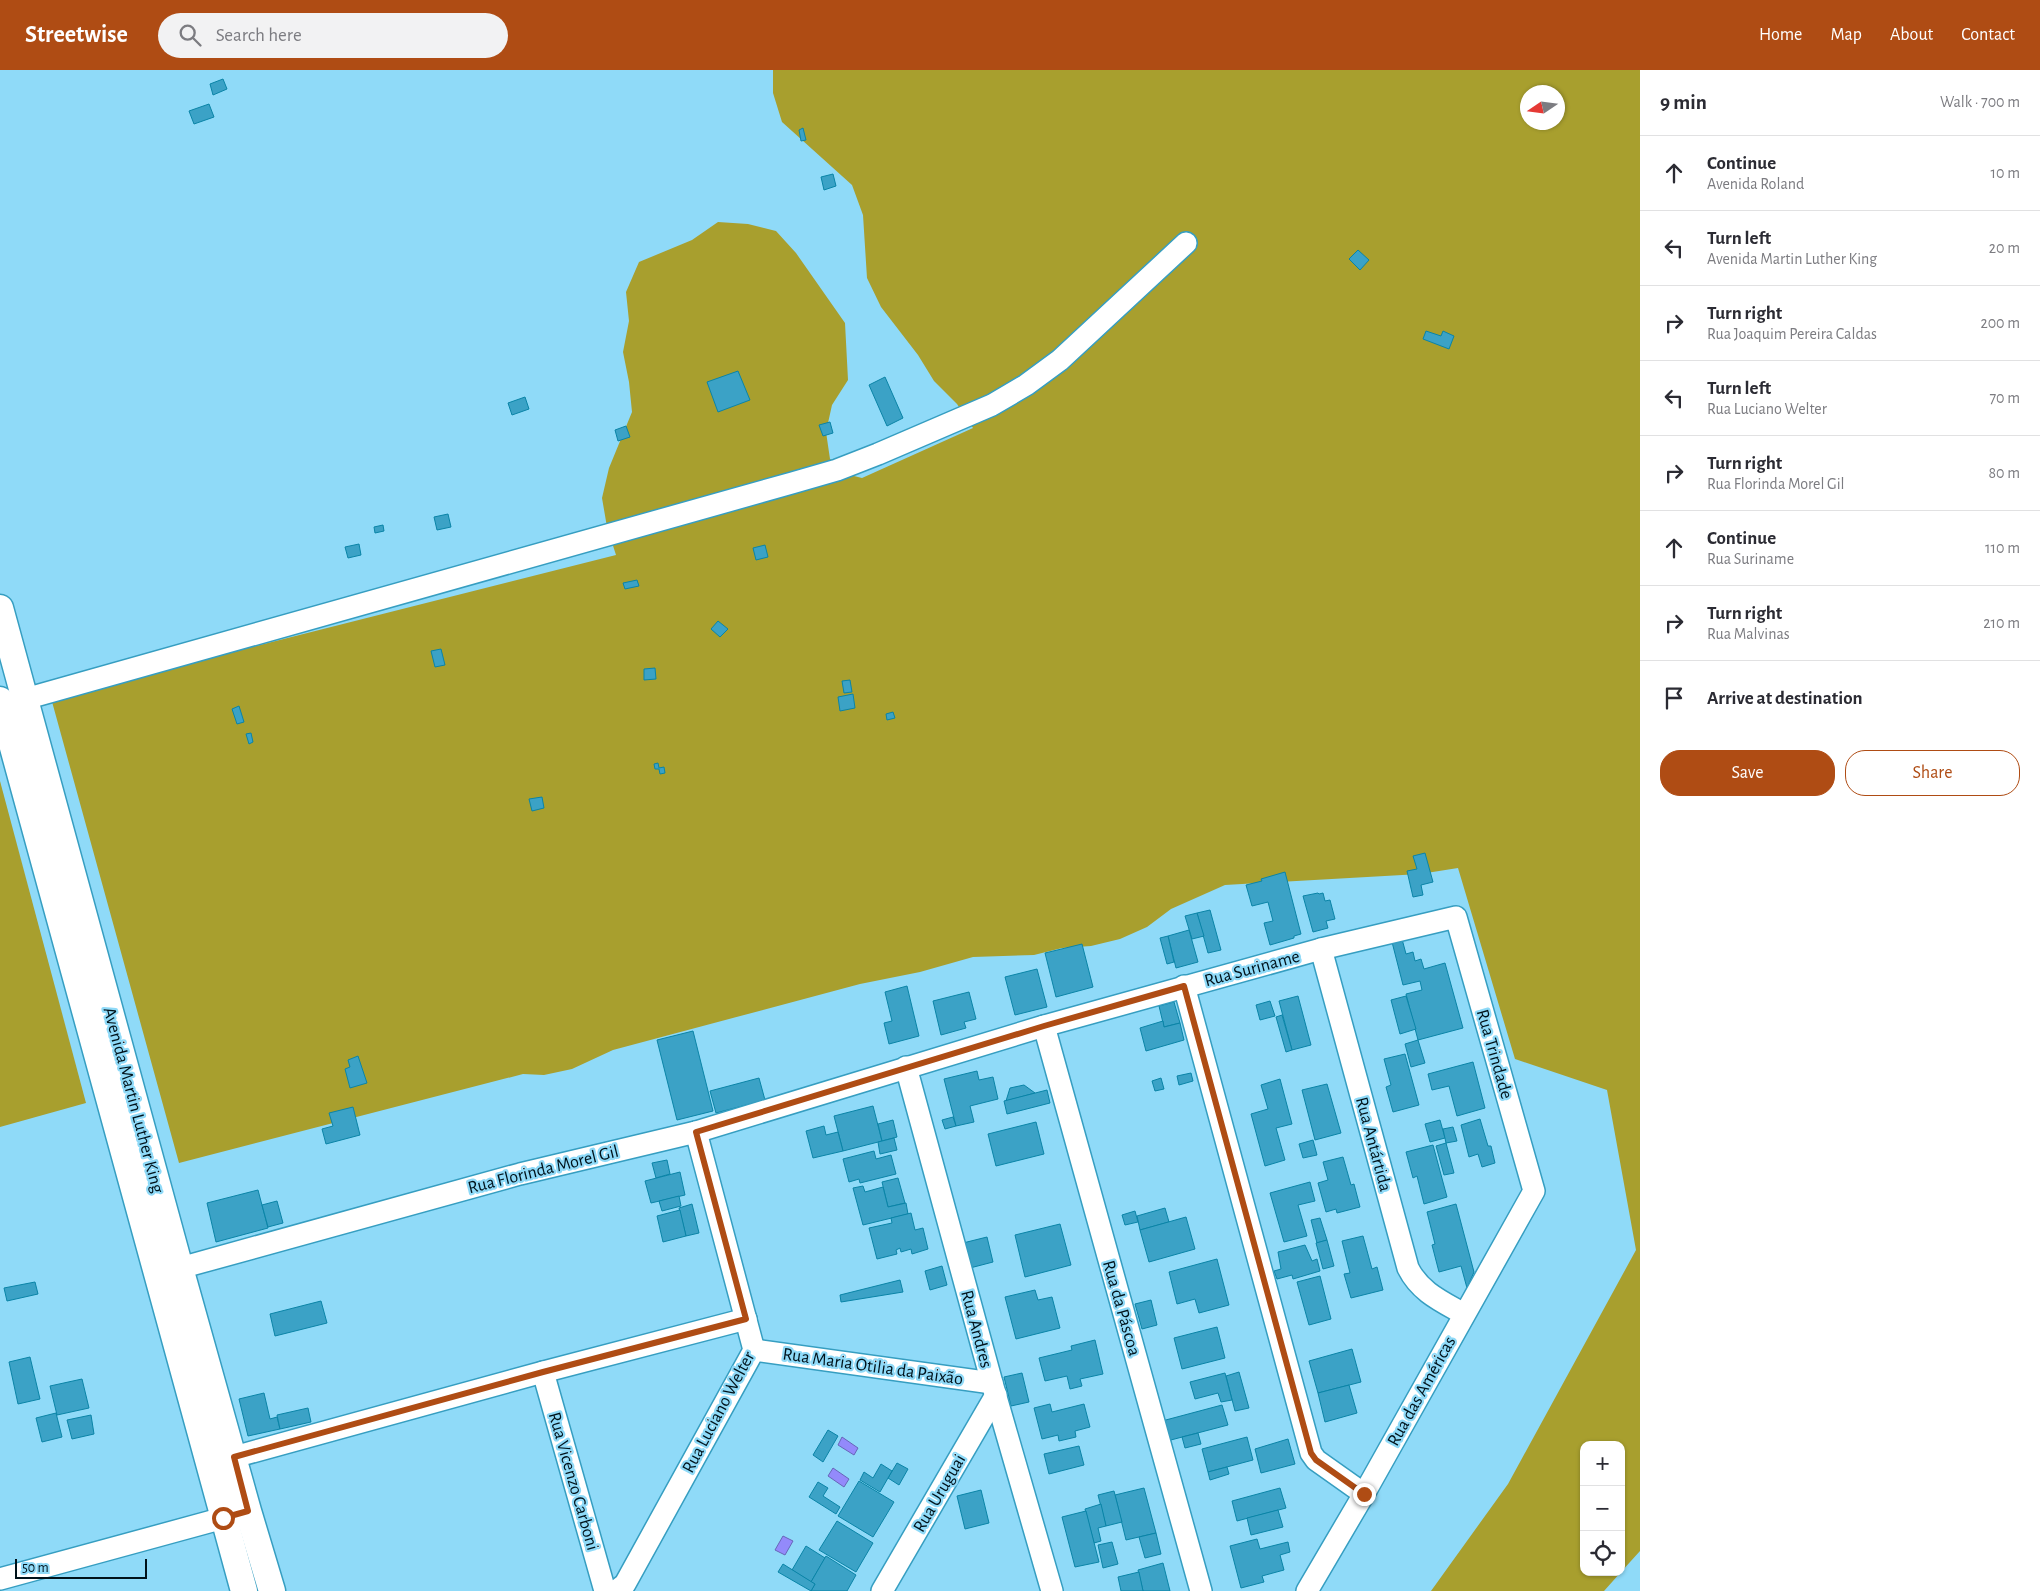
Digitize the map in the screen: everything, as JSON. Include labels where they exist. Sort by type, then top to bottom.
[{"type":"main road","name":"Avenida Martin Luther King","points":[[0,608],[12,700],[235,1514],[272,1591]]},
{"type":"main road","name":"Avenida Martin Luther King","points":[[12,700],[234,1457],[235,1514],[244,1591]]},
{"type":"street","points":[[12,700],[792,483],[836,470],[878,454],[992,405],[1026,385],[1060,360],[1186,243]]},
{"type":"street","name":"Rua Suriname","points":[[906,1067],[1184,986],[1321,949],[1456,917]]},
{"type":"street","name":"Rua Trindade","points":[[1456,917],[1534,1191]]},
{"type":"street","name":"Rua Antártida","points":[[1321,949],[1408,1268],[1414,1280],[1421,1288],[1464,1314]]},
{"type":"street","points":[[1184,986],[1311,1453],[1316,1460],[1364,1494]]},
{"type":"street","name":"Rua da Páscoa","points":[[1044,1026],[1201,1591]]},
{"type":"street","name":"Rua Florinda Morel Gil","points":[[180,1268],[520,1174],[696,1132],[906,1067]]},
{"type":"street","name":"Rua Andres","points":[[906,1067],[994,1389],[1052,1591]]},
{"type":"street","name":"Rua Luciano Welter","points":[[616,1591],[624,1584],[754,1350],[696,1132]]},
{"type":"street","name":"Rua das Américas","points":[[1307,1591],[1364,1494],[1534,1191]]},
{"type":"street","points":[[234,1457],[543,1372],[746,1319]]},
{"type":"street","name":"Rua Maria Otilia da Paixão","points":[[754,1350],[994,1389]]},
{"type":"street","name":"Rua Vicenzo Carboni","points":[[543,1372],[605,1591]]},
{"type":"street","name":"Rua Uruguai","points":[[882,1591],[994,1389]]},
{"type":"street","points":[[0,1579],[235,1514]]},
{"type":"shaded area","points":[[773,70],[1640,70],[1640,1551],[1625,1568],[1625,1441],[1580,1441],[1580,1576],[1618,1576],[1604,1591],[1431,1591],[1508,1484],[1636,1250],[1607,1090],[1515,1059],[1458,868],[1420,874],[1225,885],[1171,909],[1147,927],[1120,939],[1091,946],[1062,948],[1034,955],[973,957],[920,972],[860,984],[613,1050],[572,1069],[544,1075],[523,1074],[179,1163],[51,698],[616,555],[607,527],[602,498],[609,468],[632,412],[623,352],[629,321],[626,292],[639,262],[692,240],[718,222],[748,224],[776,231],[796,253],[845,323],[848,380],[832,405],[826,432],[830,459],[854,476],[862,478],[973,428],[957,404],[934,381],[918,355],[881,307],[867,278],[863,215],[852,185],[782,122],[773,93]]},
{"type":"shaded area","points":[[0,781],[86,1103],[0,1127]]},
{"type":"shaded area","points":[[842,1437],[858,1448],[854,1455],[838,1445]]},
{"type":"shaded area","points":[[833,1468],[849,1479],[844,1487],[828,1476]]},
{"type":"shaded area","points":[[783,1536],[793,1541],[785,1555],[775,1550]]},
{"type":"building","points":[[223,79],[227,89],[213,95],[210,84]]},
{"type":"building","points":[[209,104],[214,117],[194,124],[189,111]]},
{"type":"building","points":[[803,128],[806,140],[801,141],[799,130]]},
{"type":"building","points":[[833,174],[836,186],[824,190],[821,177]]},
{"type":"building","points":[[1358,250],[1369,260],[1360,270],[1349,259]]},
{"type":"building","points":[[1426,331],[1441,336],[1443,331],[1454,336],[1449,349],[1423,339]]},
{"type":"building","points":[[738,371],[750,400],[718,412],[707,382]]},
{"type":"building","points":[[885,377],[903,418],[887,426],[869,385]]},
{"type":"building","points":[[525,397],[529,409],[512,415],[508,403]]},
{"type":"building","points":[[830,422],[833,433],[823,436],[819,425]]},
{"type":"building","points":[[626,426],[630,437],[618,441],[615,430]]},
{"type":"building","points":[[448,514],[451,527],[437,530],[434,517]]},
{"type":"building","points":[[383,525],[384,531],[375,533],[374,527]]},
{"type":"building","points":[[359,544],[361,555],[348,558],[345,547]]},
{"type":"building","points":[[765,545],[768,557],[756,560],[753,548]]},
{"type":"building","points":[[637,580],[639,586],[625,589],[623,583]]},
{"type":"building","points":[[718,621],[728,629],[720,637],[711,629]]},
{"type":"building","points":[[441,649],[445,665],[435,667],[431,651]]},
{"type":"building","points":[[655,668],[656,679],[644,680],[644,669]]},
{"type":"building","points":[[850,680],[852,692],[844,693],[842,681]]},
{"type":"building","points":[[853,694],[855,708],[840,711],[838,697]]},
{"type":"building","points":[[239,706],[244,722],[237,724],[232,709]]},
{"type":"building","points":[[893,712],[895,718],[887,720],[886,714]]},
{"type":"building","points":[[251,733],[253,742],[249,744],[246,734]]},
{"type":"building","points":[[658,763],[659,768],[664,767],[665,773],[660,774],[659,769],[655,769],[654,764]]},
{"type":"building","points":[[542,797],[544,808],[532,811],[529,799]]},
{"type":"building","points":[[1425,853],[1433,882],[1421,885],[1423,895],[1413,897],[1407,871],[1417,869],[1413,856]]},
{"type":"building","points":[[1285,872],[1301,934],[1270,945],[1264,923],[1273,921],[1268,902],[1252,906],[1246,885]]},
{"type":"building","points":[[1323,893],[1325,901],[1330,900],[1335,919],[1326,921],[1328,928],[1313,932],[1303,896]]},
{"type":"building","points":[[1210,910],[1221,950],[1208,953],[1197,913]]},
{"type":"building","points":[[1197,913],[1204,936],[1192,939],[1185,916]]},
{"type":"building","points":[[1189,930],[1198,962],[1176,968],[1168,936]]},
{"type":"building","points":[[1168,936],[1174,962],[1167,964],[1160,938]]},
{"type":"building","points":[[1402,939],[1406,954],[1413,952],[1415,961],[1421,959],[1424,969],[1445,963],[1463,1028],[1418,1040],[1406,994],[1422,990],[1420,981],[1403,985],[1392,942]]},
{"type":"building","points":[[1082,944],[1093,987],[1056,997],[1045,953]]},
{"type":"building","points":[[1037,969],[1047,1007],[1015,1015],[1005,977]]},
{"type":"building","points":[[907,986],[919,1036],[889,1044],[884,1023],[892,1021],[885,992]]},
{"type":"building","points":[[969,992],[976,1019],[964,1022],[966,1028],[941,1035],[933,1001]]},
{"type":"building","points":[[1298,996],[1311,1045],[1292,1050],[1279,1001]]},
{"type":"building","points":[[1406,996],[1416,1029],[1400,1034],[1391,1000]]},
{"type":"building","points":[[1270,1001],[1275,1016],[1260,1020],[1256,1005]]},
{"type":"building","points":[[1174,1002],[1180,1023],[1164,1027],[1159,1006]]},
{"type":"building","points":[[1282,1015],[1292,1050],[1286,1052],[1276,1017]]},
{"type":"building","points":[[1163,1021],[1164,1027],[1180,1023],[1184,1040],[1146,1051],[1140,1028]]},
{"type":"building","points":[[693,1031],[713,1111],[677,1120],[657,1040]]},
{"type":"building","points":[[1418,1040],[1425,1063],[1411,1067],[1405,1044]]},
{"type":"building","points":[[1405,1054],[1419,1105],[1393,1112],[1386,1087],[1391,1085],[1384,1059]]},
{"type":"building","points":[[358,1056],[367,1083],[350,1088],[345,1069],[350,1067],[348,1060]]},
{"type":"building","points":[[1473,1062],[1485,1108],[1457,1116],[1449,1086],[1432,1090],[1428,1074]]},
{"type":"building","points":[[977,1071],[979,1080],[993,1077],[998,1099],[970,1106],[974,1122],[956,1126],[944,1079]]},
{"type":"building","points":[[1191,1073],[1193,1081],[1179,1085],[1177,1076]]},
{"type":"building","points":[[759,1078],[765,1100],[716,1113],[710,1091]]},
{"type":"building","points":[[1161,1078],[1164,1089],[1155,1091],[1152,1081]]},
{"type":"building","points":[[1280,1079],[1292,1124],[1276,1128],[1285,1160],[1265,1166],[1251,1114],[1268,1109],[1261,1085]]},
{"type":"building","points":[[1327,1084],[1341,1133],[1315,1140],[1302,1090]]},
{"type":"building","points":[[1024,1085],[1035,1093],[1006,1101],[1010,1088]]},
{"type":"building","points":[[1047,1090],[1050,1103],[1007,1114],[1004,1101]]},
{"type":"building","points":[[873,1106],[882,1141],[843,1151],[834,1116]]},
{"type":"building","points":[[353,1107],[360,1135],[326,1144],[322,1129],[333,1126],[329,1113]]},
{"type":"building","points":[[953,1117],[956,1126],[945,1129],[942,1120]]},
{"type":"building","points":[[1480,1119],[1488,1146],[1491,1146],[1495,1163],[1482,1167],[1478,1154],[1469,1157],[1461,1125]]},
{"type":"building","points":[[893,1120],[897,1137],[882,1141],[878,1124]]},
{"type":"building","points":[[1440,1120],[1445,1138],[1430,1142],[1425,1124]]},
{"type":"building","points":[[1036,1122],[1044,1154],[996,1166],[988,1134]]},
{"type":"building","points":[[824,1126],[826,1135],[838,1132],[843,1151],[813,1158],[806,1131]]},
{"type":"building","points":[[1453,1127],[1457,1141],[1446,1143],[1443,1129]]},
{"type":"building","points":[[894,1138],[897,1150],[880,1154],[878,1142]]},
{"type":"building","points":[[1313,1140],[1317,1155],[1303,1158],[1299,1144]]},
{"type":"building","points":[[1446,1143],[1454,1173],[1444,1175],[1436,1146]]},
{"type":"building","points":[[1433,1145],[1447,1197],[1424,1204],[1417,1176],[1413,1178],[1406,1152]]},
{"type":"building","points":[[874,1151],[876,1159],[891,1155],[896,1174],[860,1183],[859,1179],[849,1182],[843,1159]]},
{"type":"building","points":[[1343,1157],[1351,1185],[1354,1184],[1360,1207],[1337,1213],[1336,1209],[1326,1212],[1318,1183],[1328,1180],[1323,1162]]},
{"type":"building","points":[[667,1160],[670,1174],[656,1178],[652,1163]]},
{"type":"building","points":[[680,1172],[685,1195],[651,1203],[645,1181]]},
{"type":"building","points":[[898,1178],[905,1203],[888,1207],[882,1182]]},
{"type":"building","points":[[1310,1182],[1315,1201],[1298,1205],[1307,1236],[1284,1242],[1270,1193]]},
{"type":"building","points":[[863,1186],[865,1192],[883,1187],[888,1207],[906,1203],[908,1214],[863,1225],[853,1188]]},
{"type":"building","points":[[258,1190],[268,1228],[216,1242],[207,1203]]},
{"type":"building","points":[[679,1196],[681,1206],[662,1211],[659,1201]]},
{"type":"building","points":[[277,1201],[283,1223],[268,1227],[262,1205]]},
{"type":"building","points":[[692,1204],[699,1233],[686,1236],[679,1208]]},
{"type":"building","points":[[1456,1204],[1474,1272],[1467,1288],[1461,1266],[1439,1272],[1432,1245],[1435,1244],[1427,1212]]},
{"type":"building","points":[[1165,1208],[1169,1222],[1140,1230],[1137,1216]]},
{"type":"building","points":[[680,1210],[686,1236],[663,1242],[657,1216]]},
{"type":"building","points":[[1135,1211],[1138,1222],[1125,1225],[1122,1215]]},
{"type":"building","points":[[911,1213],[915,1230],[923,1228],[928,1249],[912,1254],[911,1249],[901,1252],[900,1248],[896,1250],[897,1254],[877,1259],[869,1228],[892,1223],[891,1218]]},
{"type":"building","points":[[1186,1217],[1195,1249],[1149,1262],[1140,1230]]},
{"type":"building","points":[[1320,1218],[1327,1240],[1317,1243],[1311,1220]]},
{"type":"building","points":[[1060,1224],[1071,1265],[1025,1277],[1015,1235]]},
{"type":"building","points":[[1363,1236],[1372,1269],[1377,1267],[1383,1290],[1351,1298],[1344,1274],[1350,1273],[1342,1241]]},
{"type":"building","points":[[987,1237],[993,1262],[970,1268],[963,1243]]},
{"type":"building","points":[[1327,1240],[1334,1266],[1323,1269],[1316,1243]]},
{"type":"building","points":[[1305,1245],[1312,1261],[1317,1259],[1320,1271],[1293,1279],[1292,1275],[1277,1279],[1274,1271],[1281,1269],[1278,1252]]},
{"type":"building","points":[[1217,1259],[1229,1305],[1199,1313],[1195,1299],[1177,1304],[1169,1272]]},
{"type":"building","points":[[942,1266],[947,1285],[930,1290],[925,1271]]},
{"type":"building","points":[[1320,1276],[1331,1319],[1309,1325],[1297,1282]]},
{"type":"building","points":[[900,1280],[903,1292],[841,1302],[840,1295]]},
{"type":"building","points":[[35,1282],[38,1294],[7,1301],[4,1288]]},
{"type":"building","points":[[1035,1290],[1038,1300],[1052,1297],[1060,1328],[1016,1339],[1005,1297]]},
{"type":"building","points":[[1151,1300],[1157,1325],[1142,1329],[1135,1304]]},
{"type":"building","points":[[321,1301],[327,1323],[275,1336],[270,1314]]},
{"type":"building","points":[[1217,1327],[1225,1358],[1182,1369],[1174,1338]]},
{"type":"building","points":[[1095,1340],[1103,1374],[1080,1379],[1082,1386],[1070,1389],[1067,1376],[1045,1381],[1039,1358],[1072,1350],[1071,1346]]},
{"type":"building","points":[[1352,1349],[1361,1382],[1318,1393],[1309,1361]]},
{"type":"building","points":[[30,1357],[40,1399],[18,1404],[9,1362]]},
{"type":"building","points":[[1239,1372],[1249,1408],[1235,1411],[1226,1376]]},
{"type":"building","points":[[1022,1373],[1029,1402],[1011,1406],[1004,1377]]},
{"type":"building","points":[[1225,1373],[1232,1400],[1221,1402],[1218,1393],[1195,1399],[1190,1382]]},
{"type":"building","points":[[82,1379],[89,1408],[57,1415],[50,1386]]},
{"type":"building","points":[[1349,1385],[1357,1413],[1325,1422],[1318,1393]]},
{"type":"building","points":[[264,1393],[270,1419],[277,1417],[280,1429],[248,1436],[239,1399]]},
{"type":"building","points":[[1050,1404],[1052,1412],[1084,1404],[1090,1427],[1075,1431],[1076,1437],[1059,1441],[1058,1435],[1042,1439],[1034,1408]]},
{"type":"building","points":[[1222,1405],[1228,1425],[1167,1441],[1162,1421]]},
{"type":"building","points":[[308,1408],[311,1422],[280,1429],[277,1415]]},
{"type":"building","points":[[56,1413],[62,1437],[42,1442],[36,1418]]},
{"type":"building","points":[[91,1415],[94,1434],[72,1439],[67,1420]]},
{"type":"building","points":[[828,1430],[838,1436],[823,1462],[813,1455]]},
{"type":"building","points":[[1198,1433],[1201,1444],[1185,1448],[1182,1437]]},
{"type":"building","points":[[1247,1437],[1253,1460],[1208,1472],[1202,1449]]},
{"type":"building","points":[[1288,1439],[1295,1464],[1261,1473],[1255,1449]]},
{"type":"building","points":[[1079,1446],[1084,1465],[1049,1474],[1044,1454]]},
{"type":"building","points":[[897,1463],[908,1469],[899,1485],[888,1478]]},
{"type":"building","points":[[881,1464],[892,1471],[880,1492],[860,1480],[864,1472],[873,1478]]},
{"type":"building","points":[[1227,1467],[1229,1474],[1210,1480],[1208,1472]]},
{"type":"building","points":[[859,1481],[894,1502],[873,1537],[838,1516]]},
{"type":"building","points":[[818,1482],[828,1488],[823,1496],[840,1507],[836,1514],[809,1497]]},
{"type":"building","points":[[1144,1488],[1156,1533],[1126,1540],[1115,1495]]},
{"type":"building","points":[[1280,1488],[1286,1508],[1237,1521],[1232,1501]]},
{"type":"building","points":[[981,1490],[989,1523],[965,1529],[957,1496]]},
{"type":"building","points":[[1114,1491],[1122,1522],[1106,1526],[1098,1495]]},
{"type":"building","points":[[1101,1504],[1106,1526],[1098,1528],[1101,1541],[1094,1543],[1085,1509]]},
{"type":"building","points":[[1278,1510],[1283,1527],[1251,1535],[1247,1518]]},
{"type":"building","points":[[1086,1511],[1099,1562],[1075,1567],[1062,1517]]},
{"type":"building","points":[[837,1521],[873,1543],[856,1572],[819,1550]]},
{"type":"building","points":[[1156,1533],[1161,1554],[1145,1558],[1139,1537]]},
{"type":"building","points":[[1257,1539],[1260,1549],[1288,1542],[1290,1552],[1280,1555],[1284,1570],[1262,1576],[1264,1582],[1241,1588],[1230,1546]]},
{"type":"building","points":[[1112,1542],[1118,1564],[1103,1568],[1098,1545]]},
{"type":"building","points":[[806,1546],[825,1558],[811,1582],[792,1570]]},
{"type":"building","points":[[826,1556],[856,1575],[847,1591],[811,1591],[815,1584],[811,1582]]},
{"type":"building","points":[[1163,1563],[1170,1591],[1143,1591],[1138,1570]]},
{"type":"building","points":[[783,1564],[815,1584],[811,1591],[778,1572]]},
{"type":"building","points":[[1139,1572],[1143,1591],[1121,1591],[1118,1577]]},
{"type":"route","points":[[223,1518],[248,1511],[234,1457],[543,1372],[746,1319],[696,1132],[906,1067],[1184,986],[1311,1453],[1316,1460],[1364,1494]]}]
